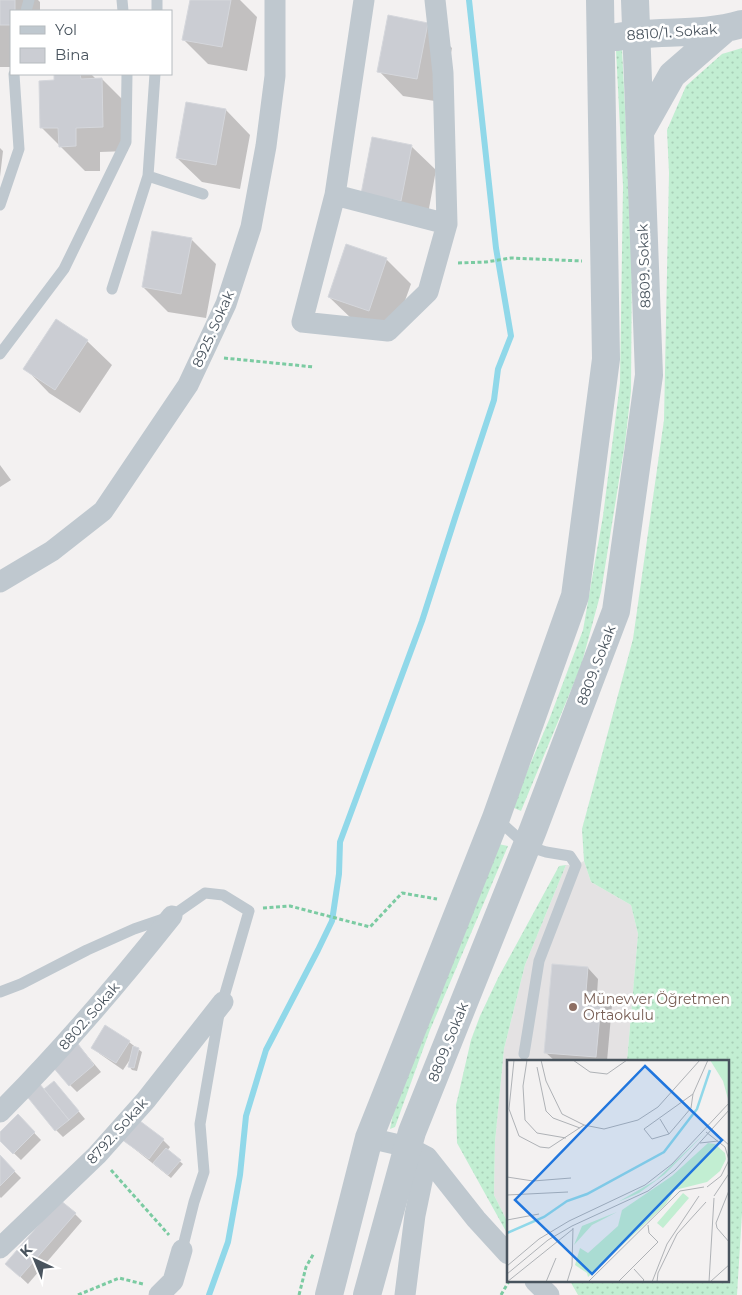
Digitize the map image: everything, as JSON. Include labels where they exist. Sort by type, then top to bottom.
[{"type":"street","name":"8925. Sokak","points":[[0,582],[52,551],[103,512],[188,385],[226,304],[251,227],[266,146],[274,76],[275,0]]},
{"type":"street","points":[[364,0],[335,194],[302,322],[388,331],[428,292],[448,224],[443,73],[435,0]]},
{"type":"street","points":[[329,1295],[369,1138],[496,818],[575,596],[606,359],[600,3],[641,0]]},
{"type":"street","name":"8809. Sokak","points":[[367,1295],[418,1152],[412,1132],[527,846],[616,611],[648,375],[635,34],[641,0]]},
{"type":"street","points":[[640,132],[672,75],[734,26]]},
{"type":"street","name":"8810/1. Sokak","points":[[601,39],[635,34],[734,26]]},
{"type":"street","points":[[335,194],[448,224]]},
{"type":"street","name":"8802. Sokak","points":[[0,1112],[40,1072],[132,966],[172,916]]},
{"type":"street","name":"8792. Sokak","points":[[0,1248],[97,1155],[146,1100],[223,1002]]},
{"type":"street","points":[[369,1138],[418,1152],[507,1253]]},
{"type":"street","points":[[405,1295],[415,1215],[418,1152]]},
{"type":"street","points":[[160,1293],[173,1281],[182,1250]]},
{"type":"street","points":[[536,1282],[550,1295]]},
{"type":"lane","points":[[0,205],[19,149],[14,75]]},
{"type":"lane","points":[[0,354],[64,269],[126,142],[127,75]]},
{"type":"lane","points":[[112,289],[148,176],[155,75]]},
{"type":"lane","points":[[148,176],[203,194]]},
{"type":"lane","points":[[496,818],[527,846],[546,852],[570,856],[576,865],[539,961],[524,1054]]},
{"type":"lane","points":[[0,992],[21,984],[87,950],[134,929],[172,916],[205,894],[224,895],[249,911],[219,1014],[200,1124],[204,1172],[182,1250]]},
{"type":"lane","points":[[546,1282],[550,1295]]},
{"type":"path","points":[[436,263],[486,262],[511,258],[587,262]]},
{"type":"path","points":[[224,358],[314,367]]},
{"type":"path","points":[[249,911],[290,906],[370,927],[402,894],[437,899]]},
{"type":"path","points":[[97,1155],[182,1250]]},
{"type":"path","points":[[299,1295],[306,1267]]},
{"type":"path","points":[[78,1295],[119,1278],[146,1284],[160,1293]]},
{"type":"path","points":[[501,1295],[508,1282]]},
{"type":"shaded area","name":"Münevver Öğretmen Ortaokulu","points":[[584,861],[591,882],[631,905],[638,934],[627,1060],[507,1060],[507,1221],[494,1195],[495,1142],[504,1049],[525,965],[566,865],[576,865]]},
{"type":"green space","points":[[742,48],[742,1213],[737,1295],[578,1295],[571,1282],[730,1282],[730,1060],[627,1060],[638,934],[631,905],[591,882],[584,861],[582,829],[633,639],[664,420],[669,173],[667,130],[686,86],[722,54]]},
{"type":"green space","points":[[622,49],[632,248],[631,391],[625,443],[601,592],[581,666],[521,811],[512,807],[549,720],[583,630],[603,516],[620,383],[623,186],[616,50]]},
{"type":"green space","points":[[498,844],[508,846],[430,1030],[395,1127],[390,1129],[398,1090]]},
{"type":"green space","points":[[566,865],[525,965],[504,1049],[495,1142],[494,1195],[507,1221],[507,1233],[457,1143],[456,1105],[471,1040],[480,1016],[498,978],[559,866]]},
{"type":"building","points":[[0,0],[15,0],[15,10],[10,10],[10,25],[0,25]]},
{"type":"building","points":[[190,0],[231,0],[222,47],[182,40]]},
{"type":"building","points":[[388,15],[428,23],[417,79],[377,72]]},
{"type":"building","points":[[54,75],[80,75],[81,79],[102,78],[103,127],[76,128],[76,146],[59,147],[58,128],[40,128],[39,81],[54,80]]},
{"type":"building","points":[[186,102],[226,109],[216,165],[176,158]]},
{"type":"building","points":[[372,137],[412,145],[401,201],[361,194]]},
{"type":"building","points":[[152,231],[192,238],[181,294],[142,287]]},
{"type":"building","points":[[346,244],[387,258],[369,311],[328,297]]},
{"type":"building","points":[[56,319],[88,340],[55,390],[23,369]]},
{"type":"building","points":[[552,964],[588,967],[586,992],[602,993],[596,1057],[544,1053]]},
{"type":"building","points":[[105,1025],[130,1041],[116,1063],[91,1048]]},
{"type":"building","points":[[78,1044],[94,1065],[69,1086],[52,1066]]},
{"type":"building","points":[[133,1046],[139,1048],[134,1068],[128,1067]]},
{"type":"building","points":[[54,1081],[79,1111],[69,1120],[44,1089]]},
{"type":"building","points":[[39,1083],[69,1120],[55,1131],[25,1094]]},
{"type":"building","points":[[18,1114],[35,1132],[13,1154],[0,1141],[0,1132]]},
{"type":"building","points":[[136,1118],[164,1139],[149,1159],[121,1139]]},
{"type":"building","points":[[166,1148],[181,1160],[168,1175],[153,1163]]},
{"type":"building","points":[[0,1155],[15,1171],[0,1186]]},
{"type":"building","points":[[60,1200],[76,1213],[20,1277],[5,1264]]},
{"type":"waterway","points":[[209,1295],[228,1242],[240,1175],[246,1116],[266,1050],[332,921],[339,874],[340,842],[422,621],[494,400],[498,369],[511,336],[496,248],[469,0]]},
{"type":"place","name":"Münevver Öğretmen Ortaokulu","points":[[573,1007]]}]
